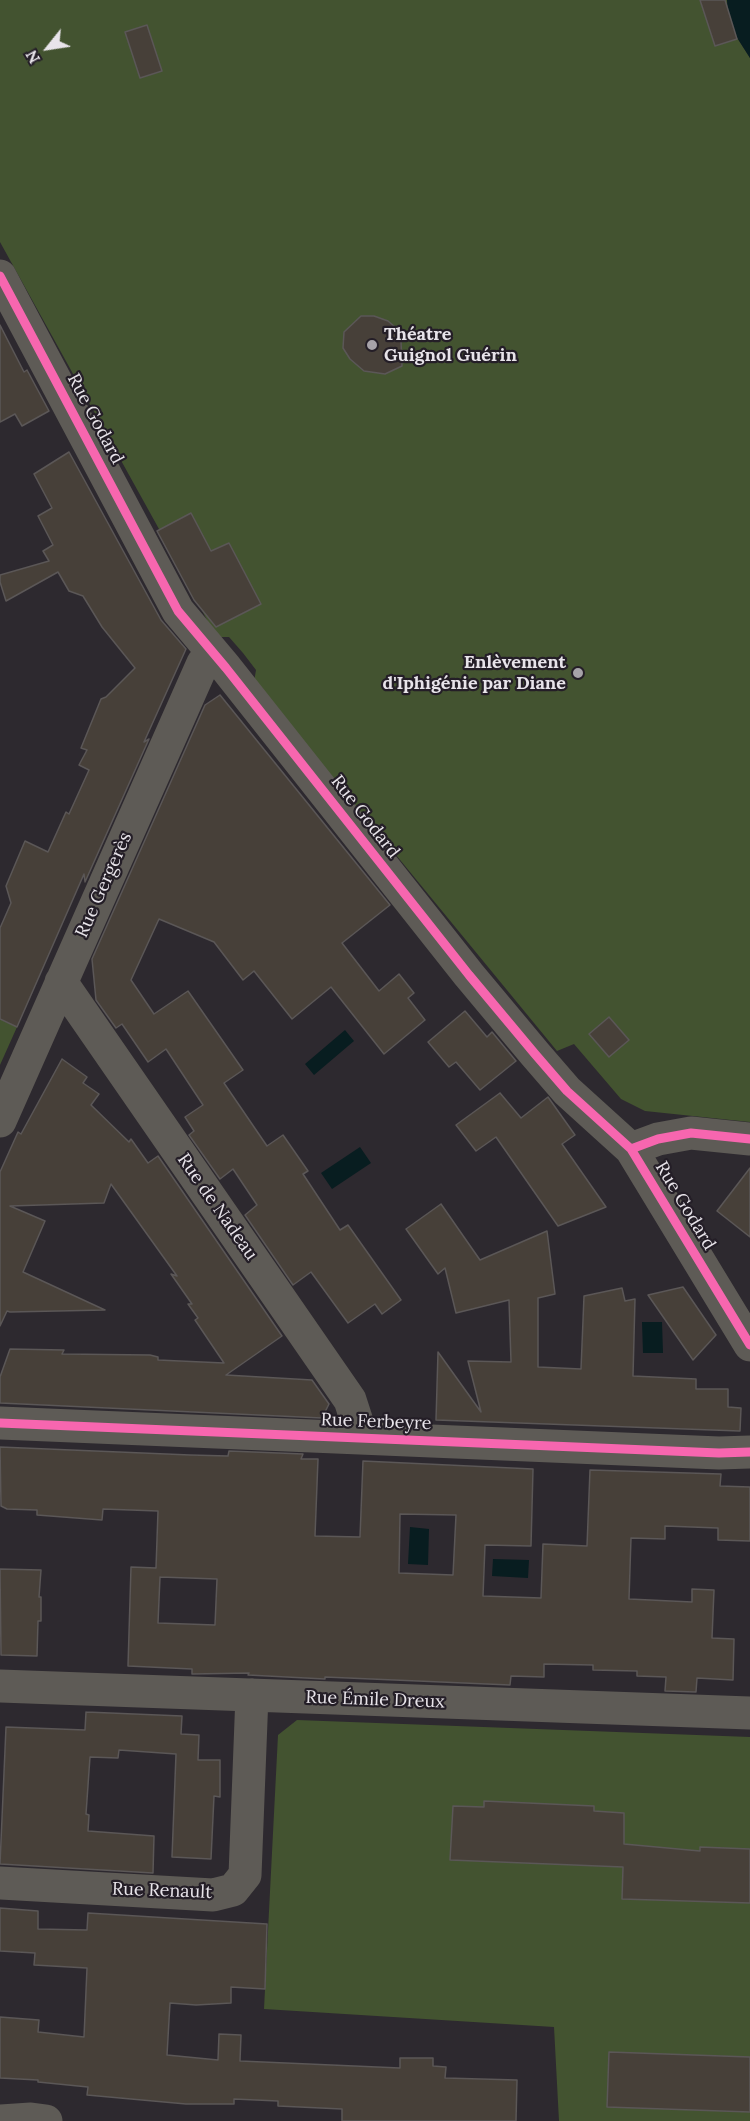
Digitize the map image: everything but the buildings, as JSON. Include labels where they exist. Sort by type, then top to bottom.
[{"type":"street","name":"Rue Godard","points":[[0,276],[178,611],[469,975],[554,1076],[567,1091],[631,1149],[750,1345]]},
{"type":"street","name":"Rue Gergerès","points":[[0,1121],[202,663],[214,654]]},
{"type":"street","name":"Rue de Nadeau","points":[[61,982],[350,1400],[362,1437]]},
{"type":"street","points":[[631,1149],[658,1139],[691,1133],[750,1139]]},
{"type":"street","name":"Rue Ferbeyre","points":[[0,1423],[750,1452]]},
{"type":"street","name":"Rue Émile Dreux","points":[[0,1686],[750,1713]]},
{"type":"street","name":"Rue Renault","points":[[0,1883],[213,1895],[233,1890],[245,1875],[252,1695]]},
{"type":"street","points":[[0,2121],[31,2119],[46,2121]]},
{"type":"green space","points":[[0,0],[727,0],[729,25],[750,58],[750,1122],[645,1111],[621,1099],[574,1044],[557,1051],[254,682],[256,670],[243,653],[229,637],[216,637],[159,529],[0,242]]},
{"type":"green space","points":[[0,1019],[17,1027],[0,1065]]},
{"type":"green space","points":[[297,1720],[750,1737],[750,2121],[559,2121],[554,2027],[264,2009],[278,1735]]},
{"type":"water","points":[[727,0],[750,0],[750,58],[729,25]]},
{"type":"water","points":[[345,1030],[354,1041],[314,1075],[305,1064]]},
{"type":"water","points":[[360,1147],[371,1163],[332,1189],[321,1173]]},
{"type":"water","points":[[642,1322],[662,1322],[663,1353],[643,1353]]},
{"type":"water","points":[[410,1527],[429,1529],[428,1565],[408,1564]]},
{"type":"water","points":[[493,1559],[529,1560],[528,1578],[492,1576]]},
{"type":"cycle path","points":[[0,276],[178,611],[226,668],[469,975],[535,1054],[567,1091],[631,1149],[750,1345]]},
{"type":"cycle path","points":[[631,1149],[658,1139],[691,1133],[750,1139]]},
{"type":"cycle path","points":[[0,1423],[719,1453],[750,1452]]},
{"type":"place","name":"Théatre Guignol Guérin","points":[[372,345]]},
{"type":"place","name":"Enlèvement d'Iphigénie par Diane","points":[[578,673]]}]
